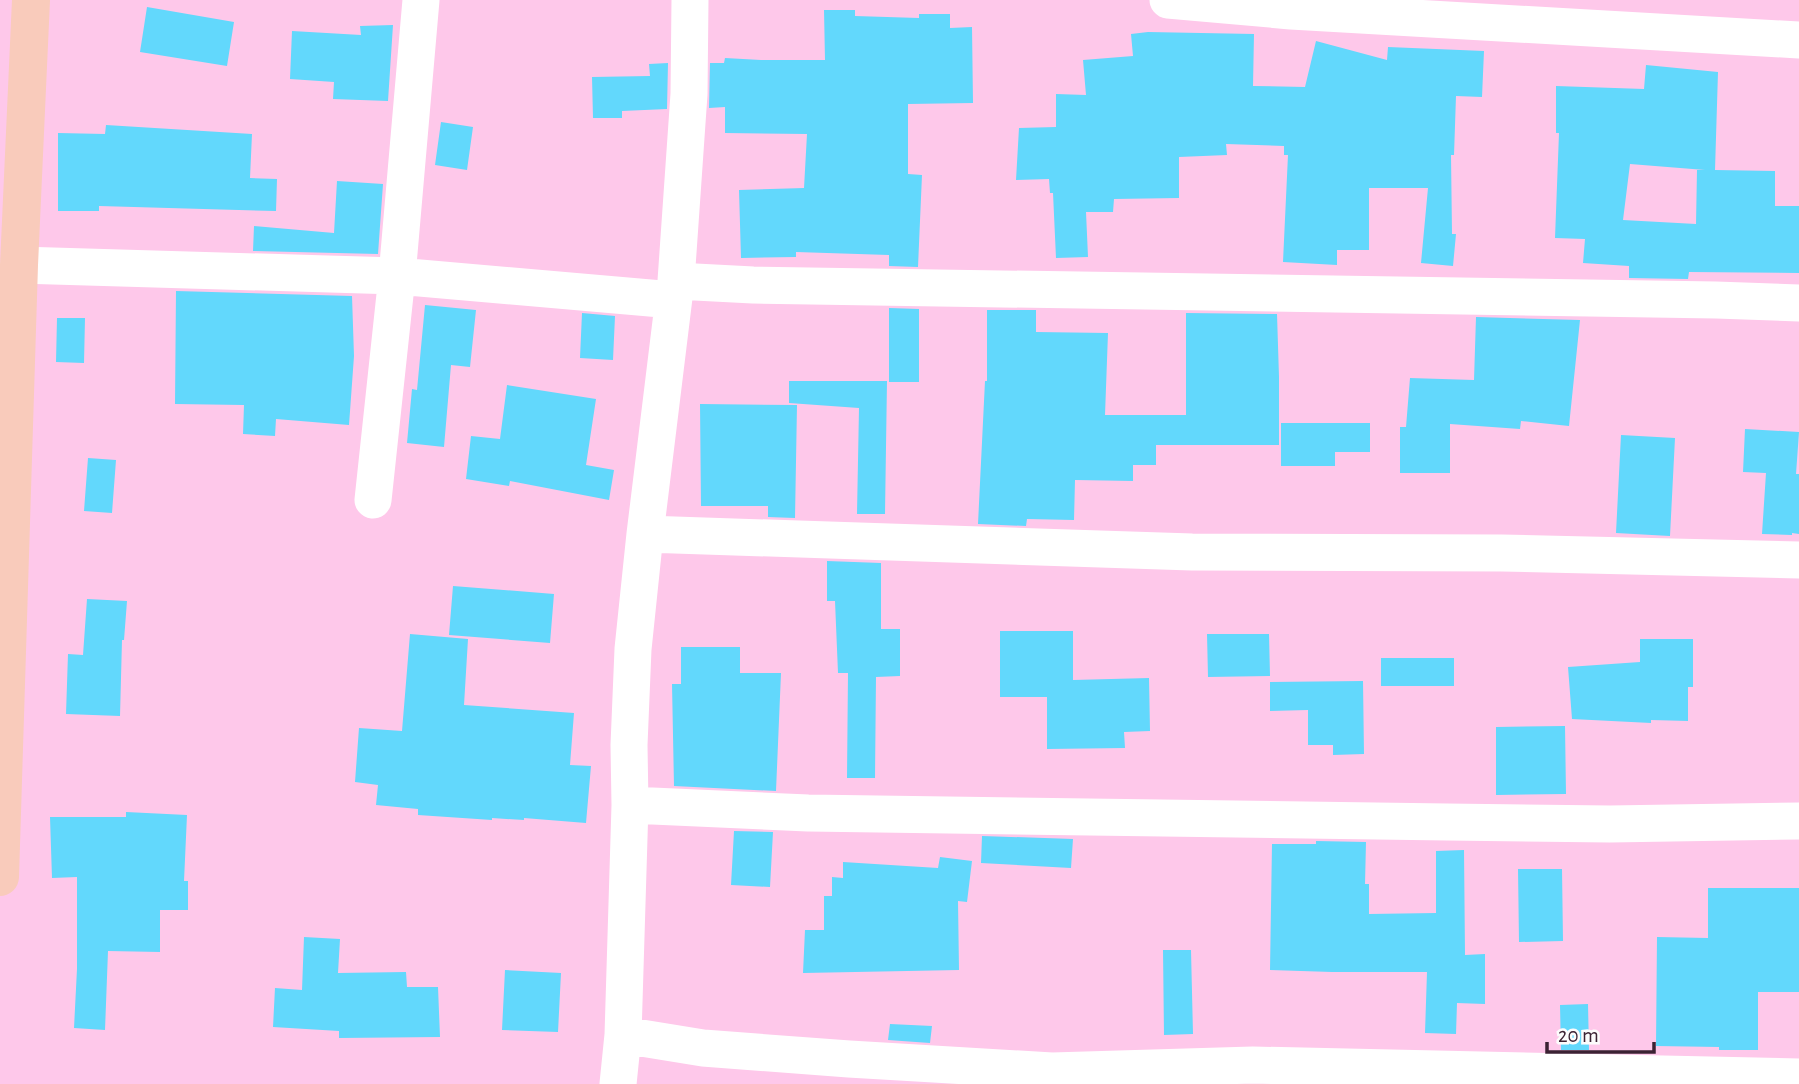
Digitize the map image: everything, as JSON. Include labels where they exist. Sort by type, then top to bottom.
[{"type":"main road","points":[[0,877],[19,265],[11,183],[31,0]]},
{"type":"street","points":[[373,500],[397,276],[421,0]]},
{"type":"street","points":[[618,1084],[623,1035],[632,649],[675,291],[689,94],[690,0]]},
{"type":"street","points":[[1168,0],[1305,12],[1799,40]]},
{"type":"street","points":[[19,265],[397,276],[675,291],[753,285],[1799,303]]},
{"type":"street","points":[[645,534],[1192,552],[1502,553],[1799,560]]},
{"type":"street","points":[[630,805],[822,813],[1433,822],[1610,824],[1799,821]]},
{"type":"street","points":[[623,1035],[703,1048],[1052,1071],[1253,1065],[1799,1077]]},
{"type":"building","points":[[147,7],[234,22],[227,66],[140,52]]},
{"type":"building","points":[[824,10],[855,10],[855,16],[919,18],[919,14],[950,14],[950,28],[972,27],[973,103],[908,104],[908,174],[922,175],[918,267],[889,266],[889,255],[796,252],[796,257],[741,258],[739,190],[804,188],[807,134],[725,133],[725,107],[709,108],[710,63],[724,63],[725,58],[825,60]]},
{"type":"building","points":[[393,25],[388,101],[333,99],[334,82],[290,79],[292,31],[361,35],[360,26]]},
{"type":"building","points":[[1131,34],[1254,34],[1253,86],[1305,87],[1316,41],[1387,60],[1388,47],[1484,51],[1482,97],[1456,96],[1454,155],[1451,155],[1452,234],[1456,234],[1453,266],[1421,263],[1428,188],[1369,188],[1369,250],[1337,250],[1337,265],[1283,262],[1288,155],[1284,155],[1284,146],[1226,144],[1227,155],[1179,157],[1179,198],[1114,199],[1113,212],[1086,212],[1088,257],[1056,258],[1053,193],[1050,193],[1049,179],[1016,180],[1019,128],[1056,127],[1056,94],[1086,95],[1083,60],[1133,56]]},
{"type":"building","points":[[668,63],[667,109],[622,111],[622,118],[593,118],[592,77],[650,76],[649,64]]},
{"type":"building","points":[[1646,65],[1718,72],[1715,170],[1775,171],[1775,206],[1799,206],[1799,273],[1689,272],[1688,279],[1629,278],[1629,266],[1583,263],[1585,239],[1555,238],[1559,133],[1556,133],[1556,86],[1644,89]],"holes":[[[1630,164],[1705,170],[1697,170],[1696,224],[1623,220]]]},
{"type":"building","points":[[441,122],[473,127],[467,170],[435,165]]},
{"type":"building","points":[[106,125],[252,134],[250,178],[277,179],[276,211],[99,206],[99,211],[58,211],[58,133],[105,134]]},
{"type":"building","points":[[337,181],[383,184],[378,254],[253,251],[254,226],[334,233]]},
{"type":"building","points":[[176,291],[352,296],[354,356],[349,425],[276,419],[275,436],[243,434],[244,405],[175,404]]},
{"type":"building","points":[[425,305],[476,310],[470,367],[451,365],[444,447],[407,443],[412,389],[417,390]]},
{"type":"building","points":[[889,308],[919,309],[919,382],[889,382]]},
{"type":"building","points":[[987,310],[1036,310],[1036,332],[1108,333],[1105,415],[1186,415],[1186,313],[1277,314],[1279,445],[1156,445],[1156,465],[1133,465],[1133,481],[1075,480],[1074,520],[1027,519],[1026,526],[978,524],[987,381]]},
{"type":"building","points":[[582,313],[615,316],[613,360],[580,358]]},
{"type":"building","points":[[1476,317],[1580,320],[1569,426],[1521,421],[1520,429],[1450,424],[1450,473],[1400,473],[1400,427],[1406,427],[1410,378],[1474,380]]},
{"type":"building","points":[[57,318],[85,318],[84,363],[56,362]]},
{"type":"building","points":[[789,381],[887,381],[885,514],[857,514],[859,408],[789,403]]},
{"type":"building","points":[[507,385],[596,399],[586,465],[614,470],[609,500],[510,481],[509,486],[466,479],[471,436],[500,439]]},
{"type":"building","points":[[700,404],[797,405],[795,518],[768,517],[768,506],[701,506]]},
{"type":"building","points":[[1281,423],[1370,423],[1370,452],[1335,452],[1335,466],[1281,466]]},
{"type":"building","points":[[1745,429],[1799,432],[1796,474],[1799,474],[1799,534],[1762,534],[1766,473],[1743,472]]},
{"type":"building","points":[[1621,435],[1675,438],[1670,536],[1616,533]]},
{"type":"building","points":[[88,458],[116,460],[112,513],[84,511]]},
{"type":"building","points":[[827,561],[881,563],[881,629],[900,629],[900,676],[876,677],[875,778],[847,778],[848,673],[838,673],[835,601],[827,601]]},
{"type":"building","points":[[453,586],[554,594],[550,643],[449,635]]},
{"type":"building","points":[[87,599],[127,601],[122,640],[120,716],[66,714],[68,654],[83,655]]},
{"type":"building","points":[[1000,631],[1073,631],[1073,680],[1149,678],[1150,731],[1124,732],[1125,748],[1047,749],[1047,697],[1000,697]]},
{"type":"building","points":[[410,634],[468,639],[464,705],[574,713],[570,765],[591,766],[586,823],[418,815],[418,809],[376,805],[378,785],[355,782],[359,728],[402,731]]},
{"type":"building","points":[[1207,634],[1269,634],[1270,676],[1208,677]]},
{"type":"building","points":[[1640,639],[1693,639],[1693,687],[1688,687],[1688,721],[1651,720],[1651,723],[1572,719],[1568,667],[1640,662]]},
{"type":"building","points":[[681,647],[740,647],[740,673],[781,673],[776,791],[674,786],[672,684],[681,684]]},
{"type":"building","points":[[1381,658],[1454,658],[1454,686],[1381,686]]},
{"type":"building","points":[[1363,681],[1364,754],[1333,755],[1333,745],[1308,745],[1308,710],[1270,711],[1270,682]]},
{"type":"building","points":[[1565,726],[1566,794],[1496,795],[1496,727]]},
{"type":"building","points":[[126,812],[187,815],[184,881],[188,881],[188,910],[160,910],[160,952],[108,951],[105,1030],[74,1028],[77,877],[52,878],[50,817],[126,817]]},
{"type":"building","points":[[734,831],[773,832],[770,887],[731,885]]},
{"type":"building","points":[[982,836],[1073,839],[1071,868],[981,863]]},
{"type":"building","points":[[1316,841],[1366,842],[1365,884],[1369,884],[1369,914],[1436,913],[1436,851],[1464,850],[1465,955],[1485,954],[1485,1004],[1457,1003],[1456,1034],[1425,1033],[1427,972],[1270,970],[1272,844],[1316,844]]},
{"type":"building","points":[[940,857],[972,861],[967,902],[958,901],[959,970],[803,973],[805,930],[824,930],[824,896],[832,896],[832,877],[843,878],[843,862],[938,868]]},
{"type":"building","points":[[1518,869],[1562,869],[1563,941],[1519,942]]},
{"type":"building","points":[[1708,888],[1799,888],[1799,992],[1758,992],[1758,1050],[1656,1046],[1657,937],[1708,938]]},
{"type":"building","points":[[304,937],[340,939],[338,973],[406,972],[407,987],[438,987],[440,1037],[339,1038],[339,1031],[273,1027],[275,988],[302,990]]},
{"type":"building","points":[[1163,950],[1191,950],[1193,1034],[1164,1035]]},
{"type":"building","points":[[505,970],[561,973],[558,1032],[502,1030]]},
{"type":"building","points":[[1588,1004],[1589,1050],[1561,1050],[1560,1005]]},
{"type":"building","points":[[890,1024],[932,1026],[930,1043],[888,1040]]}]
